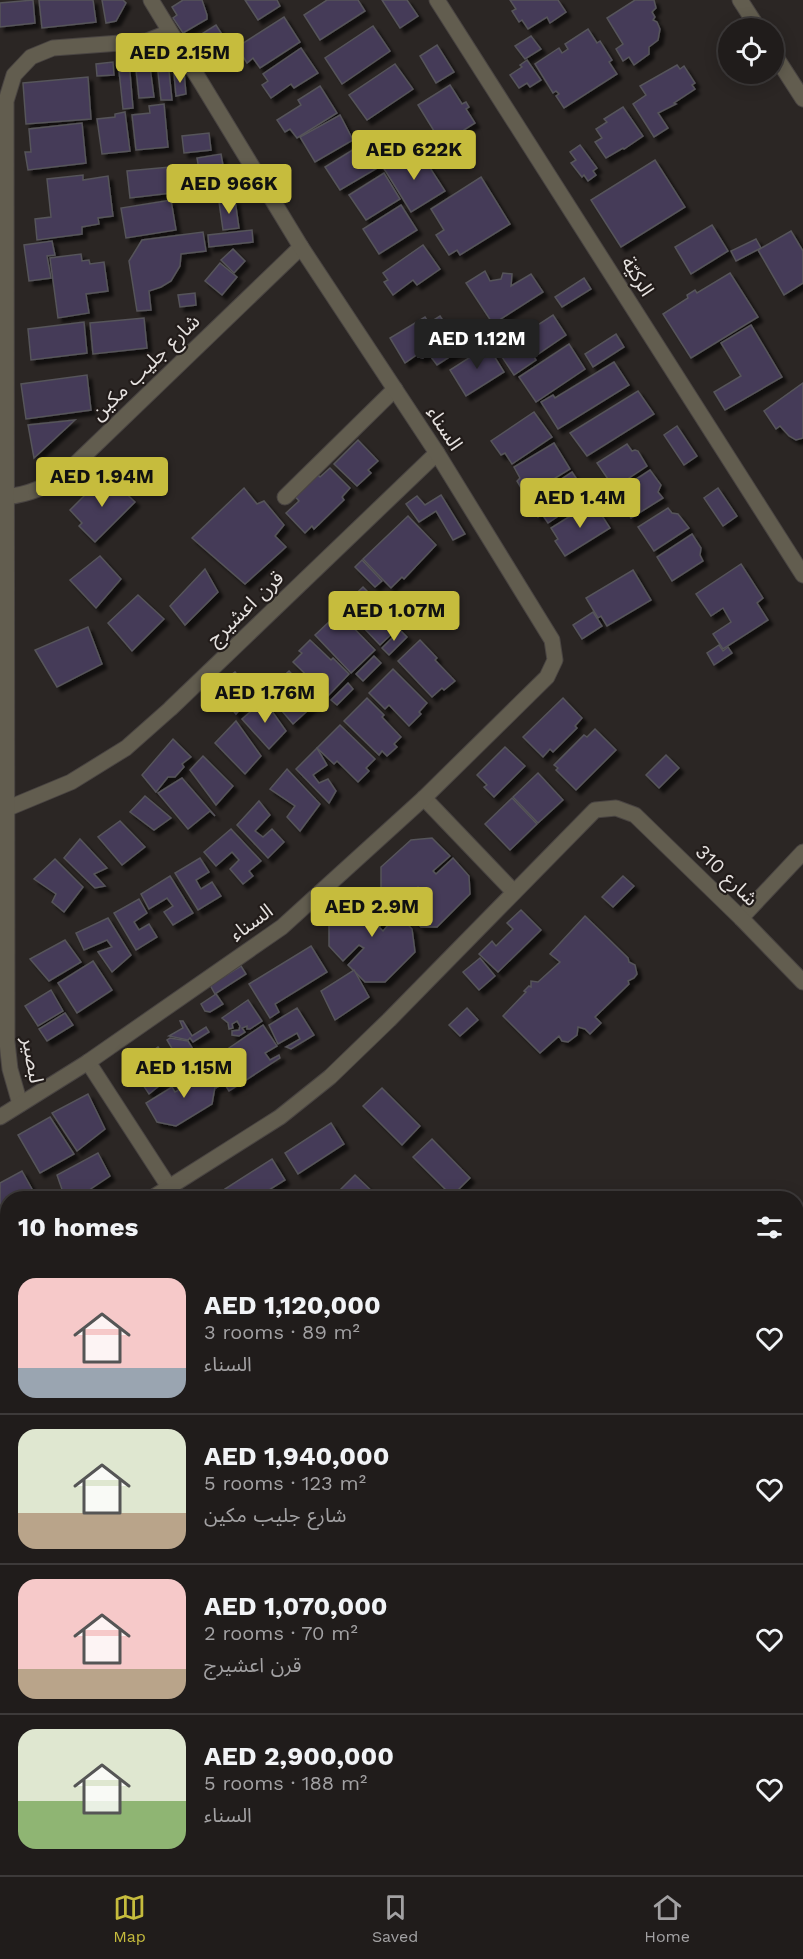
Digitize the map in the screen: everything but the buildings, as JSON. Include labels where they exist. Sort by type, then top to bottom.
[{"type":"street","name":"السناء","points":[[0,1117],[88,1062],[282,927],[424,798],[547,677],[555,660],[552,640],[437,453],[301,247],[151,0]]},
{"type":"street","name":"الركيّة","points":[[437,0],[803,575]]},
{"type":"street","points":[[740,0],[752,18]]},
{"type":"street","name":"لبصير","points":[[20,1104],[10,1069],[7,1042],[6,101],[14,75],[32,57],[53,48],[147,41],[170,32]]},
{"type":"street","points":[[784,70],[803,99]]},
{"type":"street","name":"شارع جليب مكين","points":[[6,497],[26,494],[47,487],[65,474],[301,247]]},
{"type":"street","points":[[285,497],[395,389]]},
{"type":"street","name":"قرن اعشيرج","points":[[6,809],[71,782],[126,748],[170,709],[437,453]]},
{"type":"street","points":[[163,1191],[280,1117],[330,1077],[514,892],[424,798]]},
{"type":"street","name":"شارع 310","points":[[514,892],[595,810],[616,808],[635,815],[803,982]]},
{"type":"street","points":[[741,918],[803,852]]},
{"type":"street","points":[[88,1062],[169,1187]]}]
